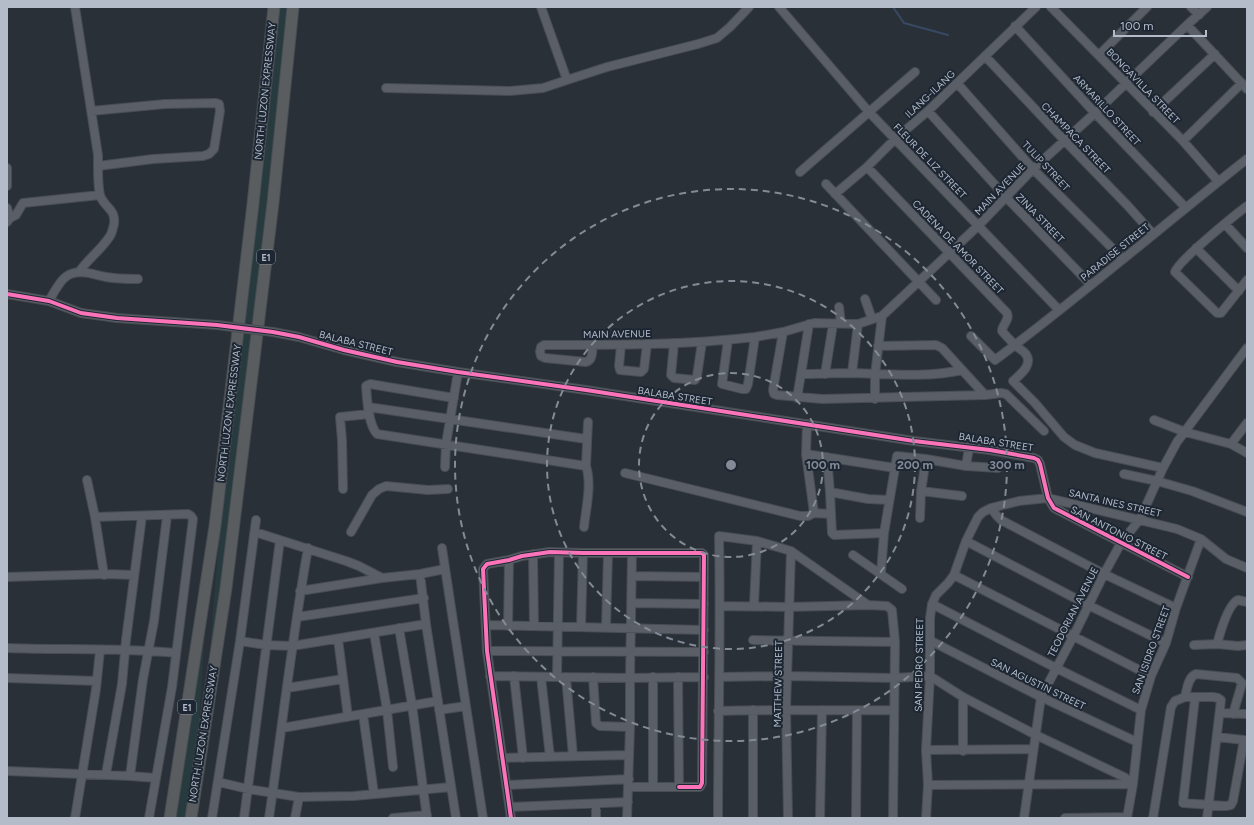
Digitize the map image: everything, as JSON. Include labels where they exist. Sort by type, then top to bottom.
[{"type":"highway","name":"NORTH LUZON EXPRESSWAY","points":[[170,818],[216,519],[253,204],[274,7]]},
{"type":"highway","name":"NORTH LUZON EXPRESSWAY","points":[[191,818],[226,588],[273,203],[293,7]]},
{"type":"street","points":[[75,7],[91,111],[100,195],[103,201],[111,208],[115,217],[111,235],[79,272]]},
{"type":"street","points":[[541,7],[567,80]]},
{"type":"street","points":[[386,88],[510,91],[543,88],[607,67],[717,38],[749,7]]},
{"type":"street","name":"FLEUR DE LIZ STREET","points":[[779,7],[839,75],[869,112],[1060,310]]},
{"type":"street","name":"ILANG-ILANG","points":[[835,194],[928,111],[1036,7]]},
{"type":"street","name":"BONGAVILLA STREET","points":[[1051,7],[1183,141],[1218,181]]},
{"type":"street","points":[[1098,55],[1147,7]]},
{"type":"street","points":[[1191,7],[1199,15]]},
{"type":"street","name":"MAIN AVENUE","points":[[594,345],[592,359],[586,362],[545,358],[540,355],[540,349],[544,345],[594,345],[621,345],[728,340],[783,332],[809,324],[822,322],[858,324],[882,316],[979,225],[1033,168],[1065,141],[1187,24],[1207,7]]},
{"type":"street","points":[[1183,141],[1244,86],[1187,24]]},
{"type":"street","name":"ARMARILLO STREET","points":[[1015,26],[1095,113],[1185,207]]},
{"type":"street","points":[[1153,112],[1215,54]]},
{"type":"street","name":"CHAMPACA STREET","points":[[985,56],[1153,234]]},
{"type":"street","points":[[800,172],[915,72]]},
{"type":"street","name":"TULIP STREET","points":[[958,83],[1033,168],[1124,259]]},
{"type":"street","points":[[91,111],[194,102],[216,103],[219,104],[220,107],[214,149],[209,154],[203,156],[153,159],[98,166]]},
{"type":"street","name":"ZINIA STREET","points":[[928,111],[1005,196],[1091,285]]},
{"type":"street","name":"PARADISE STREET","points":[[971,336],[995,360],[1124,259],[1185,207],[1247,159]]},
{"type":"street","name":"CADENA DE AMOR STREET","points":[[867,167],[1007,313],[1007,319],[1002,331],[1015,345]]},
{"type":"street","points":[[7,168],[7,186]]},
{"type":"street","points":[[826,184],[936,300]]},
{"type":"street","points":[[7,208],[9,220],[16,215],[23,203],[100,195]]},
{"type":"street","points":[[1247,206],[1196,248],[1176,267],[1175,272],[1215,312],[1218,313],[1221,313],[1247,280]]},
{"type":"street","points":[[1225,224],[1247,248]]},
{"type":"street","points":[[1196,248],[1239,291]]},
{"type":"street","points":[[49,301],[67,275],[79,272],[107,277],[138,279]]},
{"type":"street","name":"BALABA STREET","points":[[7,294],[49,301],[81,313],[117,318],[217,325],[273,332],[299,337],[344,350],[389,360],[458,372],[586,390],[914,442],[969,448],[1028,457],[1038,460],[1043,471],[1048,498]]},
{"type":"street","points":[[865,299],[872,319]]},
{"type":"street","points":[[825,374],[837,323],[839,307]]},
{"type":"street","points":[[875,399],[874,375],[882,316]]},
{"type":"street","points":[[797,398],[809,324]]},
{"type":"street","points":[[852,373],[858,324]]},
{"type":"street","points":[[783,332],[773,392],[777,395],[797,398],[875,399],[985,395],[1001,393],[1006,394],[1044,431]]},
{"type":"street","points":[[728,340],[722,382],[724,385],[742,389],[747,387],[755,337]]},
{"type":"street","points":[[674,343],[671,375],[674,378],[694,380],[697,376],[702,342]]},
{"type":"street","points":[[621,345],[620,370],[641,372],[644,369],[647,344]]},
{"type":"street","points":[[878,346],[936,345],[942,348],[985,395]]},
{"type":"street","points":[[1015,345],[1025,353],[1028,359],[1028,364],[1020,375],[1013,381],[1069,441],[1095,453],[1163,468]]},
{"type":"street","name":"TEODORIAN AVENUE","points":[[1024,818],[1040,697],[1074,636],[1088,605],[1121,543],[1140,519],[1163,468],[1177,442],[1247,348]]},
{"type":"street","points":[[801,374],[922,374],[962,370]]},
{"type":"street","points":[[445,467],[446,444],[458,372]]},
{"type":"street","points":[[454,398],[367,384],[366,386],[369,411],[375,432],[378,434],[586,466]]},
{"type":"street","points":[[343,489],[340,417],[369,411],[451,419],[586,439]]},
{"type":"street","points":[[1154,420],[1185,432],[1231,444],[1247,452]]},
{"type":"street","points":[[584,528],[588,483],[588,471],[586,466],[586,439],[588,422]]},
{"type":"street","points":[[1231,444],[1247,423]]},
{"type":"street","points":[[807,424],[806,454],[814,513]]},
{"type":"street","points":[[966,466],[969,448]]},
{"type":"street","points":[[806,454],[895,468]]},
{"type":"street","points":[[881,573],[884,533],[889,500],[897,458],[899,456],[966,466],[998,468]]},
{"type":"street","points":[[827,458],[832,533],[834,535],[884,533]]},
{"type":"street","points":[[920,518],[926,459]]},
{"type":"street","points":[[625,473],[800,516],[808,516],[814,513],[831,514]]},
{"type":"street","points":[[1124,474],[1157,481],[1192,491],[1247,512]]},
{"type":"street","points":[[87,480],[95,517],[104,575]]},
{"type":"street","points":[[351,532],[372,495],[378,489],[386,486],[422,490],[448,488]]},
{"type":"street","points":[[922,491],[962,496]]},
{"type":"street","points":[[830,492],[868,499],[889,500]]},
{"type":"street","name":"SANTA INES STREET","points":[[991,508],[1019,501],[1048,498],[1140,519],[1177,529],[1201,539],[1226,559],[1247,568]]},
{"type":"street","name":"SAN ANTONIO STREET","points":[[1048,498],[1054,508],[1188,577]]},
{"type":"street","points":[[1141,710],[932,604],[936,596],[948,584],[954,575],[966,541],[978,517],[982,512],[991,508],[1001,520],[1104,574],[1176,608]]},
{"type":"street","points":[[95,517],[167,516],[188,514],[193,519],[176,653],[149,818]]},
{"type":"street","points":[[106,774],[121,692],[142,516]]},
{"type":"street","points":[[130,776],[167,516]]},
{"type":"street","points":[[212,818],[240,641],[256,520]]},
{"type":"street","points":[[255,532],[308,548],[359,566],[382,578]]},
{"type":"street","points":[[718,818],[718,711],[720,677],[719,536],[757,541],[792,551],[868,605]]},
{"type":"street","name":"SAN ISIDRO STREET","points":[[1127,818],[1141,710],[1151,676],[1166,643],[1176,608],[1201,539]]},
{"type":"street","points":[[244,818],[280,540]]},
{"type":"street","points":[[754,605],[757,541]]},
{"type":"street","points":[[966,541],[1088,605],[1166,643]]},
{"type":"street","points":[[269,818],[292,646],[308,548]]},
{"type":"street","points":[[442,548],[483,818]]},
{"type":"street","name":"MATTHEW STREET","points":[[788,818],[786,710],[792,551]]},
{"type":"street","points":[[507,785],[628,783],[653,786],[700,787],[702,783],[704,677],[704,555],[702,553],[608,554],[550,552],[533,554],[487,564],[484,566],[487,651],[511,818]]},
{"type":"street","points":[[557,676],[559,552]]},
{"type":"street","points":[[580,627],[583,553]]},
{"type":"street","points":[[533,554],[534,626]]},
{"type":"street","points":[[606,627],[608,554]]},
{"type":"street","points":[[627,818],[630,727],[632,554]]},
{"type":"street","points":[[853,555],[902,589]]},
{"type":"street","points":[[508,626],[509,560]]},
{"type":"street","points":[[300,591],[445,570]]},
{"type":"street","points":[[420,574],[426,624],[456,818]]},
{"type":"street","points":[[7,577],[134,575]]},
{"type":"street","points":[[954,575],[1151,676]]},
{"type":"street","points":[[632,576],[704,577]]},
{"type":"street","points":[[297,617],[424,598]]},
{"type":"street","points":[[1217,644],[1233,603],[1238,600],[1247,602]]},
{"type":"street","points":[[631,603],[704,604]]},
{"type":"street","name":"SAN PEDRO STREET","points":[[926,818],[928,785],[926,750],[930,676],[930,618],[932,604]]},
{"type":"street","points":[[720,606],[868,605],[887,606],[891,608],[893,612],[895,642],[893,818]]},
{"type":"street","points":[[240,641],[266,645],[292,646],[426,624]]},
{"type":"street","points":[[486,626],[558,626],[704,630]]},
{"type":"street","points":[[393,818],[427,817],[400,628]]},
{"type":"street","points":[[374,633],[387,710],[393,768]]},
{"type":"street","points":[[338,639],[348,717]]},
{"type":"street","points":[[753,640],[895,642]]},
{"type":"street","name":"SAN AGUSTIN STREET","points":[[931,641],[1040,697],[1137,742]]},
{"type":"street","points":[[1194,645],[1247,645]]},
{"type":"street","points":[[7,648],[100,650],[125,649],[176,653]]},
{"type":"street","points":[[75,818],[97,681],[100,650]]},
{"type":"street","points":[[487,651],[704,652]]},
{"type":"street","points":[[1185,697],[1193,675],[1196,674],[1237,678],[1242,683],[1234,714]]},
{"type":"street","points":[[490,676],[630,678],[704,677]]},
{"type":"street","points":[[514,676],[523,758]]},
{"type":"street","points":[[720,677],[788,676],[894,678],[930,676],[963,697],[1036,735],[1120,774],[1129,779],[1132,784]]},
{"type":"street","points":[[541,677],[550,757]]},
{"type":"street","points":[[566,677],[572,756]]},
{"type":"street","points":[[593,677],[596,723],[600,726],[630,727]]},
{"type":"street","points":[[653,677],[653,786]]},
{"type":"street","points":[[678,677],[679,787]]},
{"type":"street","points":[[7,678],[97,681]]},
{"type":"street","points":[[287,688],[343,679]]},
{"type":"street","points":[[963,697],[963,751]]},
{"type":"street","points":[[1153,818],[1170,710],[1175,701],[1185,697],[1218,698],[1220,700],[1220,713],[1207,818]]},
{"type":"street","points":[[1195,698],[1182,802],[1208,806],[1231,805],[1244,740],[1217,737]]},
{"type":"street","points":[[282,728],[438,701]]},
{"type":"street","points":[[439,710],[466,706]]},
{"type":"street","points":[[753,710],[753,818]]},
{"type":"street","points":[[820,818],[822,710]]},
{"type":"street","points":[[718,711],[894,710]]},
{"type":"street","points":[[856,818],[857,711]]},
{"type":"street","points":[[1220,713],[1247,714]]},
{"type":"street","points":[[362,714],[374,794]]},
{"type":"street","points":[[926,750],[963,751],[1033,749]]},
{"type":"street","points":[[502,758],[629,755]]},
{"type":"street","points":[[7,771],[106,774],[156,778]]},
{"type":"street","points":[[218,782],[248,789],[299,796],[328,797],[451,787]]},
{"type":"street","points":[[928,785],[1132,784]]},
{"type":"street","points":[[295,818],[299,796]]},
{"type":"street","points":[[510,807],[628,802]]},
{"type":"street","points":[[596,804],[596,818]]},
{"type":"street","points":[[1065,818],[1127,818]]},
{"type":"green space","points":[[278,7],[291,7],[257,324],[244,322],[260,186]]},
{"type":"green space","points":[[243,328],[256,330],[215,640],[211,639],[217,561]]},
{"type":"green space","points":[[205,629],[199,723],[185,818],[175,818]]},
{"type":"waterway","points":[[893,7],[904,23],[948,35]]},
{"type":"cycle path","points":[[7,294],[49,301],[81,313],[117,318],[217,325],[273,332],[299,337],[344,350],[397,362],[914,441],[990,450],[1034,458],[1038,460],[1040,464],[1048,498],[1054,508],[1188,577]]},
{"type":"cycle path","points":[[511,818],[487,651],[483,569],[487,564],[522,556],[550,552],[702,553],[704,555],[702,783],[700,787],[679,787]]}]
